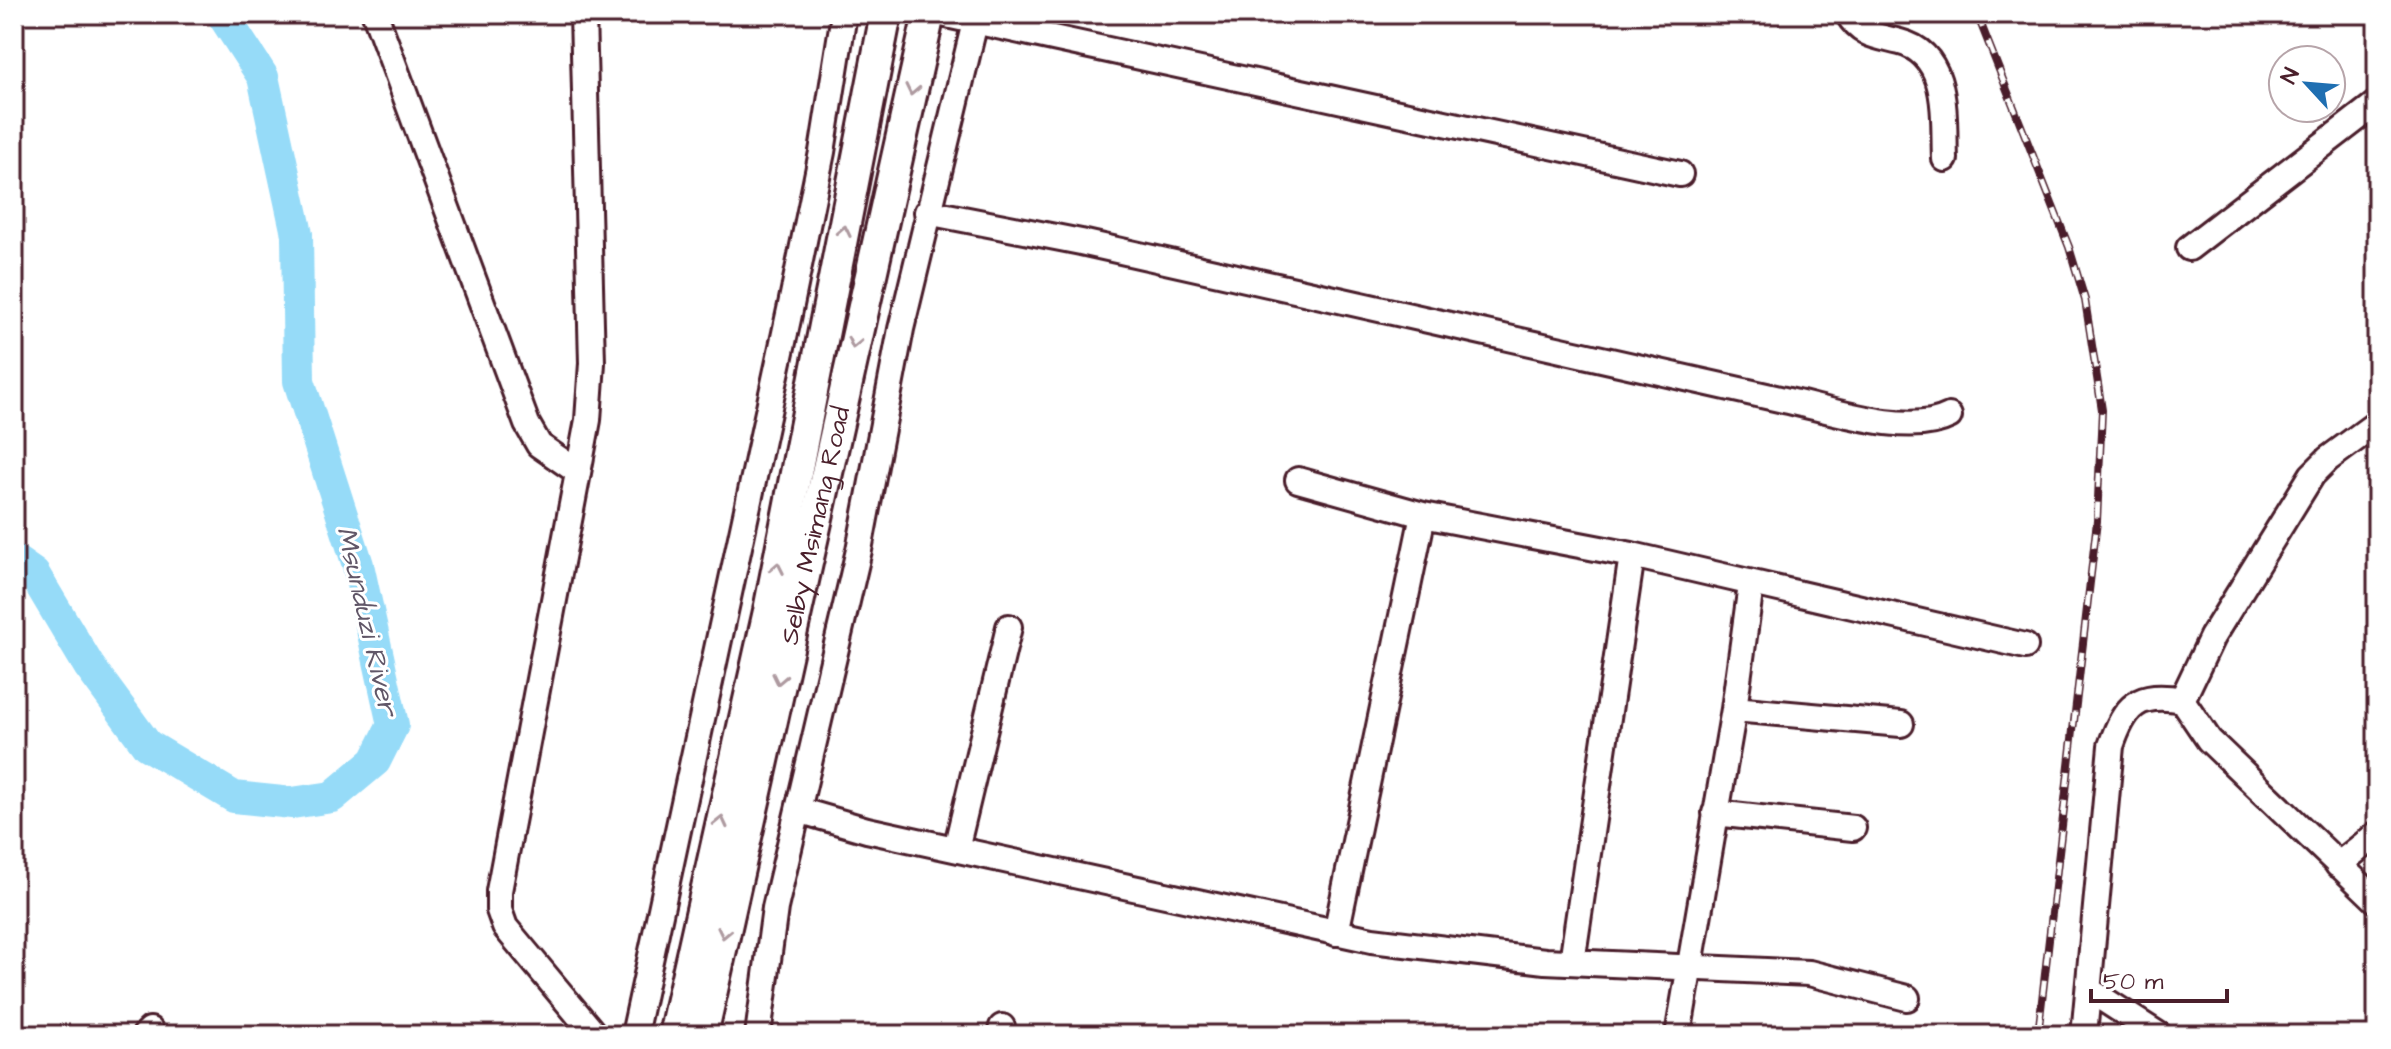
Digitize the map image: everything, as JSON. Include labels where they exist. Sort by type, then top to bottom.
[{"type":"main road","name":"Selby Msimang Road","points":[[674,1035],[769,611],[886,14]]},
{"type":"main road","name":"Selby Msimang Road","points":[[702,1035],[929,14]]},
{"type":"street","points":[[375,14],[527,424],[545,450],[578,472]]},
{"type":"street","points":[[583,14],[592,363],[588,420],[545,636],[499,891],[499,910],[505,927],[595,1035]]},
{"type":"street","points":[[634,1035],[794,290],[825,137],[844,14]]},
{"type":"street","points":[[942,14],[976,17],[1680,174]]},
{"type":"street","points":[[1848,14],[1854,25],[1875,39],[1900,42],[1921,51],[1934,68],[1942,89],[1945,159]]},
{"type":"street","points":[[758,1035],[775,908],[859,550],[901,329],[927,212],[976,17]]},
{"type":"street","points":[[2189,248],[2377,103]]},
{"type":"street","points":[[927,212],[1081,242],[1899,423],[1935,423],[1949,416]]},
{"type":"street","points":[[2182,700],[2212,637],[2312,475],[2328,459],[2377,423]]},
{"type":"street","points":[[1298,480],[1423,515],[1632,555],[1751,585],[1890,612],[2025,646]]},
{"type":"street","points":[[1336,933],[1423,515]]},
{"type":"street","points":[[1572,962],[1632,555]]},
{"type":"street","points":[[1678,1035],[1734,709],[1751,585]]},
{"type":"street","points":[[956,849],[1009,627]]},
{"type":"street","points":[[2084,1035],[2111,746],[2124,714],[2148,696],[2182,700],[2209,740],[2377,901]]},
{"type":"street","points":[[1734,709],[1901,724]]},
{"type":"street","points":[[798,810],[867,830],[1336,933],[1496,957],[1817,974],[1907,998]]},
{"type":"street","points":[[1715,813],[1853,828]]},
{"type":"street","points":[[2338,865],[2377,834]]},
{"type":"street","points":[[2089,990],[2159,1035]]},
{"type":"waterway","name":"Msunduzi River","points":[[14,560],[34,574],[89,666],[147,745],[234,797],[292,803],[332,797],[375,761],[393,725],[358,565],[299,381],[297,234],[263,77],[222,14]]},
{"type":"railway","points":[[1977,14],[2069,247],[2085,300],[2102,410],[2097,521],[2038,1035]]}]
